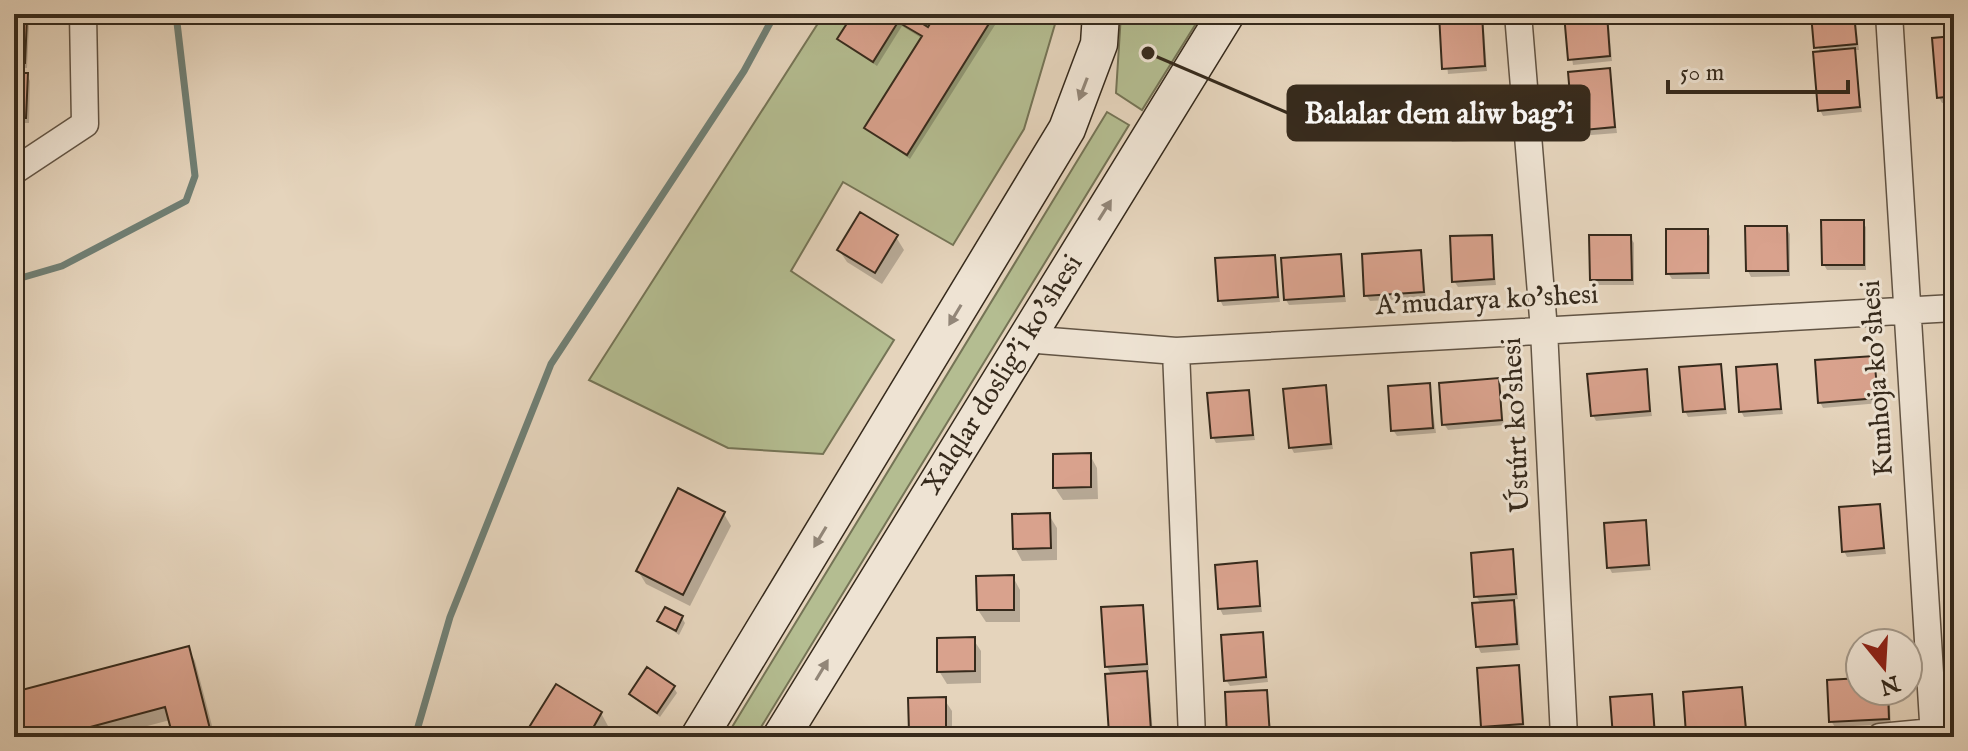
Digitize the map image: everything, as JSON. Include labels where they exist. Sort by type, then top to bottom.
[{"type":"main road","points":[[699,737],[1067,129],[1099,44],[1101,14]]},
{"type":"main road","name":"Xalqlar doslig'i ko'shesi","points":[[781,737],[1226,14]]},
{"type":"street","points":[[14,171],[85,124],[83,14]]},
{"type":"street","name":"Ústúrt ko'shesi","points":[[1518,14],[1544,330],[1564,737]]},
{"type":"street","name":"Kunhoja ko'shesi","points":[[1889,14],[1934,734]]},
{"type":"street","name":"A'mudarya ko'shesi","points":[[1025,339],[1176,351],[1954,308]]},
{"type":"street","points":[[1176,351],[1192,737]]},
{"type":"street","points":[[1880,737],[1934,734]]},
{"type":"green space","points":[[824,14],[1058,14],[1024,129],[953,245],[843,182],[791,271],[894,340],[823,454],[728,448],[589,380]]},
{"type":"green space","points":[[1121,14],[1202,14],[1142,110],[1116,93]]},
{"type":"green space","points":[[1107,112],[1129,125],[755,737],[726,737]]},
{"type":"building","points":[[853,14],[907,14],[928,27],[936,14],[995,14],[907,155],[864,128],[922,36],[898,22],[873,62],[837,39]]},
{"type":"building","points":[[1439,14],[1482,14],[1485,66],[1442,69]]},
{"type":"building","points":[[1564,14],[1607,14],[1610,56],[1568,60]]},
{"type":"building","points":[[1811,14],[1854,14],[1857,44],[1814,48]]},
{"type":"building","points":[[14,18],[27,18],[25,63],[14,62]]},
{"type":"building","points":[[1954,36],[1954,96],[1937,98],[1932,38]]},
{"type":"building","points":[[1855,48],[1860,107],[1818,111],[1813,52]]},
{"type":"building","points":[[1610,68],[1615,127],[1573,131],[1568,72]]},
{"type":"building","points":[[14,73],[28,73],[26,118],[14,118]]},
{"type":"building","points":[[860,212],[898,235],[875,273],[837,250]]},
{"type":"building","points":[[1949,216],[1954,216],[1954,261],[1950,261]]},
{"type":"building","points":[[1821,220],[1864,220],[1864,265],[1822,265]]},
{"type":"building","points":[[1745,226],[1787,226],[1788,271],[1746,271]]},
{"type":"building","points":[[1666,229],[1708,229],[1708,273],[1666,274]]},
{"type":"building","points":[[1492,235],[1494,279],[1452,282],[1450,236]]},
{"type":"building","points":[[1589,235],[1631,235],[1632,280],[1590,280]]},
{"type":"building","points":[[1421,250],[1424,292],[1364,296],[1362,254]]},
{"type":"building","points":[[1341,254],[1344,296],[1284,300],[1281,258]]},
{"type":"building","points":[[1275,255],[1278,297],[1218,301],[1215,258]]},
{"type":"building","points":[[1874,356],[1878,398],[1818,403],[1815,360]]},
{"type":"building","points":[[1721,364],[1725,409],[1683,412],[1679,367]]},
{"type":"building","points":[[1777,364],[1781,409],[1739,412],[1736,367]]},
{"type":"building","points":[[1647,369],[1650,411],[1591,416],[1587,374]]},
{"type":"building","points":[[1499,378],[1502,420],[1442,425],[1439,383]]},
{"type":"building","points":[[1430,383],[1433,428],[1391,431],[1388,386]]},
{"type":"building","points":[[1326,385],[1331,444],[1289,448],[1283,389]]},
{"type":"building","points":[[1249,390],[1253,435],[1211,438],[1207,393]]},
{"type":"building","points":[[1091,453],[1091,487],[1053,488],[1053,454]]},
{"type":"building","points":[[678,488],[725,512],[683,595],[636,571]]},
{"type":"building","points":[[1880,504],[1884,548],[1842,552],[1839,507]]},
{"type":"building","points":[[1050,513],[1051,548],[1013,549],[1012,514]]},
{"type":"building","points":[[1646,520],[1649,565],[1607,568],[1604,523]]},
{"type":"building","points":[[1513,549],[1516,594],[1474,597],[1471,553]]},
{"type":"building","points":[[1257,561],[1260,606],[1218,609],[1215,565]]},
{"type":"building","points":[[1014,575],[1014,610],[977,610],[976,576]]},
{"type":"building","points":[[1514,600],[1517,644],[1476,647],[1472,603]]},
{"type":"building","points":[[1143,605],[1147,664],[1105,667],[1101,607]]},
{"type":"building","points":[[665,607],[683,616],[676,631],[657,621]]},
{"type":"building","points":[[1263,632],[1266,677],[1224,681],[1221,635]]},
{"type":"building","points":[[975,637],[975,671],[937,672],[937,638]]},
{"type":"building","points":[[189,646],[210,729],[173,737],[165,707],[53,737],[14,737],[14,692]]},
{"type":"building","points":[[1519,665],[1523,724],[1481,727],[1477,668]]},
{"type":"building","points":[[647,667],[675,686],[657,713],[629,694]]},
{"type":"building","points":[[1147,671],[1151,731],[1109,734],[1105,674]]},
{"type":"building","points":[[1844,679],[1844,707],[1889,707],[1889,719],[1829,722],[1827,680]]},
{"type":"building","points":[[556,684],[602,712],[593,728],[599,732],[595,737],[523,737]]},
{"type":"building","points":[[1742,687],[1746,730],[1686,734],[1683,692]]},
{"type":"building","points":[[1267,690],[1270,737],[1227,737],[1225,692]]},
{"type":"building","points":[[1652,694],[1655,737],[1613,737],[1610,697]]},
{"type":"building","points":[[946,697],[946,731],[909,732],[908,698]]},
{"type":"waterway","points":[[14,280],[62,266],[186,201],[195,176],[176,14]]},
{"type":"waterway","points":[[415,737],[450,617],[551,364],[744,71],[775,14]]},
{"type":"place","name":"Balalar dem aliw bag'i","points":[[1148,53]]}]
